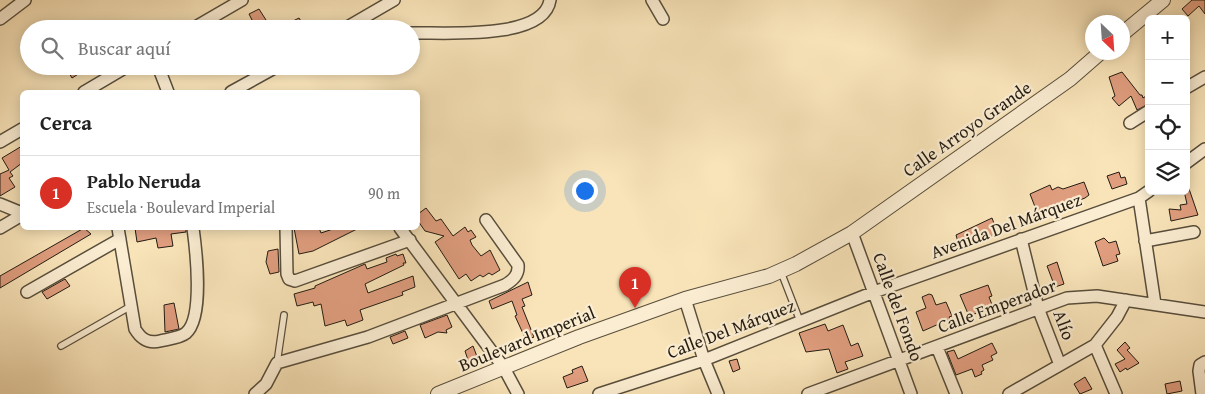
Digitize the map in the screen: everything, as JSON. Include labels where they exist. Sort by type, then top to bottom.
[{"type":"street","points":[[0,19],[25,0]]},
{"type":"street","points":[[208,20],[242,0]]},
{"type":"street","points":[[360,20],[394,0]]},
{"type":"street","points":[[652,0],[663,18]]},
{"type":"street","points":[[1130,27],[1163,0]]},
{"type":"street","points":[[420,33],[515,29],[535,21],[549,5]]},
{"type":"street","name":"Calle Arroyo Grande","points":[[852,233],[1070,79],[1092,60]]},
{"type":"street","points":[[87,90],[113,75]]},
{"type":"street","points":[[161,75],[167,90]]},
{"type":"street","points":[[235,90],[262,75]]},
{"type":"street","points":[[1190,86],[1205,77]]},
{"type":"street","points":[[1130,123],[1145,114]]},
{"type":"street","points":[[0,142],[20,130]]},
{"type":"street","points":[[1190,160],[1205,149]]},
{"type":"street","points":[[1144,194],[1145,241],[1155,304]]},
{"type":"street","name":"Avenida Del Márquez","points":[[874,292],[1144,194]]},
{"type":"street","points":[[3,226],[4,205],[20,213]]},
{"type":"street","points":[[3,226],[20,215]]},
{"type":"street","points":[[255,394],[266,384],[277,363],[368,336],[455,302],[505,285],[516,274],[518,265],[486,220]]},
{"type":"street","points":[[118,230],[136,329],[141,338],[152,343],[185,334],[192,326],[197,311],[195,244],[192,230]]},
{"type":"street","points":[[286,230],[287,274],[289,279],[295,280],[410,240]]},
{"type":"street","points":[[402,230],[504,368],[518,394]]},
{"type":"street","points":[[1145,241],[1194,232]]},
{"type":"street","name":"Boulevard Imperial","points":[[438,394],[579,337],[685,299],[780,271],[852,233]]},
{"type":"street","name":"Calle del Fondo","points":[[852,233],[911,394]]},
{"type":"street","name":"Alío","points":[[1021,239],[1038,308],[1060,365]]},
{"type":"street","points":[[27,292],[120,240]]},
{"type":"street","name":"Calle Del Márquez","points":[[599,394],[704,360],[874,292]]},
{"type":"street","name":"Calle Emperador","points":[[808,394],[1067,298],[1097,296],[1205,312]]},
{"type":"street","points":[[685,299],[704,360],[718,394]]},
{"type":"street","points":[[1008,394],[1095,345],[1117,317],[1126,300]]},
{"type":"street","points":[[1095,345],[1116,394]]},
{"type":"street","points":[[937,347],[956,394]]},
{"type":"street","points":[[1202,394],[1199,372],[1203,363]]},
{"type":"lane","points":[[780,271],[800,321]]},
{"type":"lane","points":[[61,346],[131,305]]},
{"type":"lane","points":[[277,363],[284,315]]},
{"type":"building","points":[[1192,0],[1205,0],[1205,14],[1199,6],[1189,15],[1182,9]]},
{"type":"building","points":[[259,9],[266,20],[252,20],[249,14]]},
{"type":"building","points":[[1122,72],[1140,95],[1143,98],[1145,97],[1145,106],[1137,110],[1131,96],[1119,106],[1112,98],[1115,96],[1109,77]]},
{"type":"building","points":[[20,147],[20,164],[10,172],[13,176],[9,178],[15,187],[0,196],[0,174],[9,170],[2,158]]},
{"type":"building","points":[[1119,172],[1121,178],[1125,177],[1127,184],[1112,189],[1107,176]]},
{"type":"building","points":[[1084,182],[1089,195],[1085,198],[1059,208],[1058,203],[1037,212],[1030,194],[1050,185],[1052,190],[1058,187],[1063,189]]},
{"type":"building","points":[[1190,192],[1198,215],[1171,221],[1169,209],[1181,210],[1180,205],[1187,204],[1185,195],[1190,195]]},
{"type":"building","points":[[426,208],[436,221],[441,219],[453,236],[465,227],[468,232],[471,230],[476,237],[470,240],[472,245],[481,256],[490,250],[500,270],[492,275],[489,273],[483,277],[480,275],[471,281],[466,274],[459,279],[435,242],[444,236],[425,231],[420,224],[420,212]]},
{"type":"building","points":[[992,218],[998,234],[962,246],[961,241],[958,242],[956,235]]},
{"type":"building","points":[[80,230],[86,230],[91,234],[0,288],[0,276]]},
{"type":"building","points":[[135,230],[186,230],[186,232],[171,234],[173,246],[158,248],[156,238],[137,242]]},
{"type":"building","points":[[294,230],[320,230],[321,233],[330,230],[355,230],[313,251],[299,254]]},
{"type":"building","points":[[1104,238],[1109,243],[1116,241],[1120,254],[1116,255],[1118,261],[1103,266],[1095,242]]},
{"type":"building","points":[[278,249],[279,272],[270,274],[266,262],[268,251]]},
{"type":"building","points":[[396,254],[397,256],[403,254],[406,263],[365,284],[368,293],[413,276],[415,287],[402,292],[403,295],[360,310],[363,320],[347,326],[345,320],[325,326],[321,304],[314,306],[313,302],[297,306],[294,294],[315,288],[315,286],[365,264],[367,269],[387,262],[386,258]]},
{"type":"building","points":[[1057,262],[1064,284],[1055,287],[1047,266]]},
{"type":"building","points":[[65,279],[70,286],[47,299],[42,292]]},
{"type":"building","points":[[528,282],[532,295],[522,299],[525,306],[522,307],[534,337],[526,340],[515,316],[517,315],[512,301],[492,309],[489,301]]},
{"type":"building","points":[[988,285],[992,296],[989,297],[995,312],[987,315],[985,310],[969,316],[960,295]]},
{"type":"building","points":[[929,294],[932,295],[936,305],[946,302],[952,316],[949,317],[950,319],[923,331],[916,312],[926,308],[922,297]]},
{"type":"building","points":[[174,303],[179,329],[165,332],[164,305]]},
{"type":"building","points":[[447,315],[452,327],[446,330],[447,333],[438,332],[425,338],[420,325]]},
{"type":"building","points":[[825,324],[828,331],[843,325],[851,346],[858,343],[863,356],[845,362],[848,369],[837,373],[829,349],[806,352],[799,333]]},
{"type":"building","points":[[405,331],[408,338],[393,344],[390,337]]},
{"type":"building","points":[[1125,342],[1130,348],[1127,350],[1139,363],[1120,372],[1115,364],[1125,359],[1117,350]]},
{"type":"building","points":[[992,343],[997,353],[991,356],[993,360],[982,365],[984,370],[981,372],[982,374],[975,377],[972,369],[956,375],[947,352],[954,350],[958,359]]},
{"type":"building","points":[[473,346],[478,359],[469,363],[465,351]]},
{"type":"building","points":[[737,359],[740,369],[733,372],[729,361]]},
{"type":"building","points":[[582,366],[588,381],[567,388],[563,377],[573,373],[572,370]]},
{"type":"building","points":[[1085,377],[1092,389],[1080,394],[1074,384]]},
{"type":"building","points":[[1180,381],[1182,391],[1167,394],[1165,384]]},
{"type":"place","name":"Pablo Neruda","points":[[635,308]]}]
